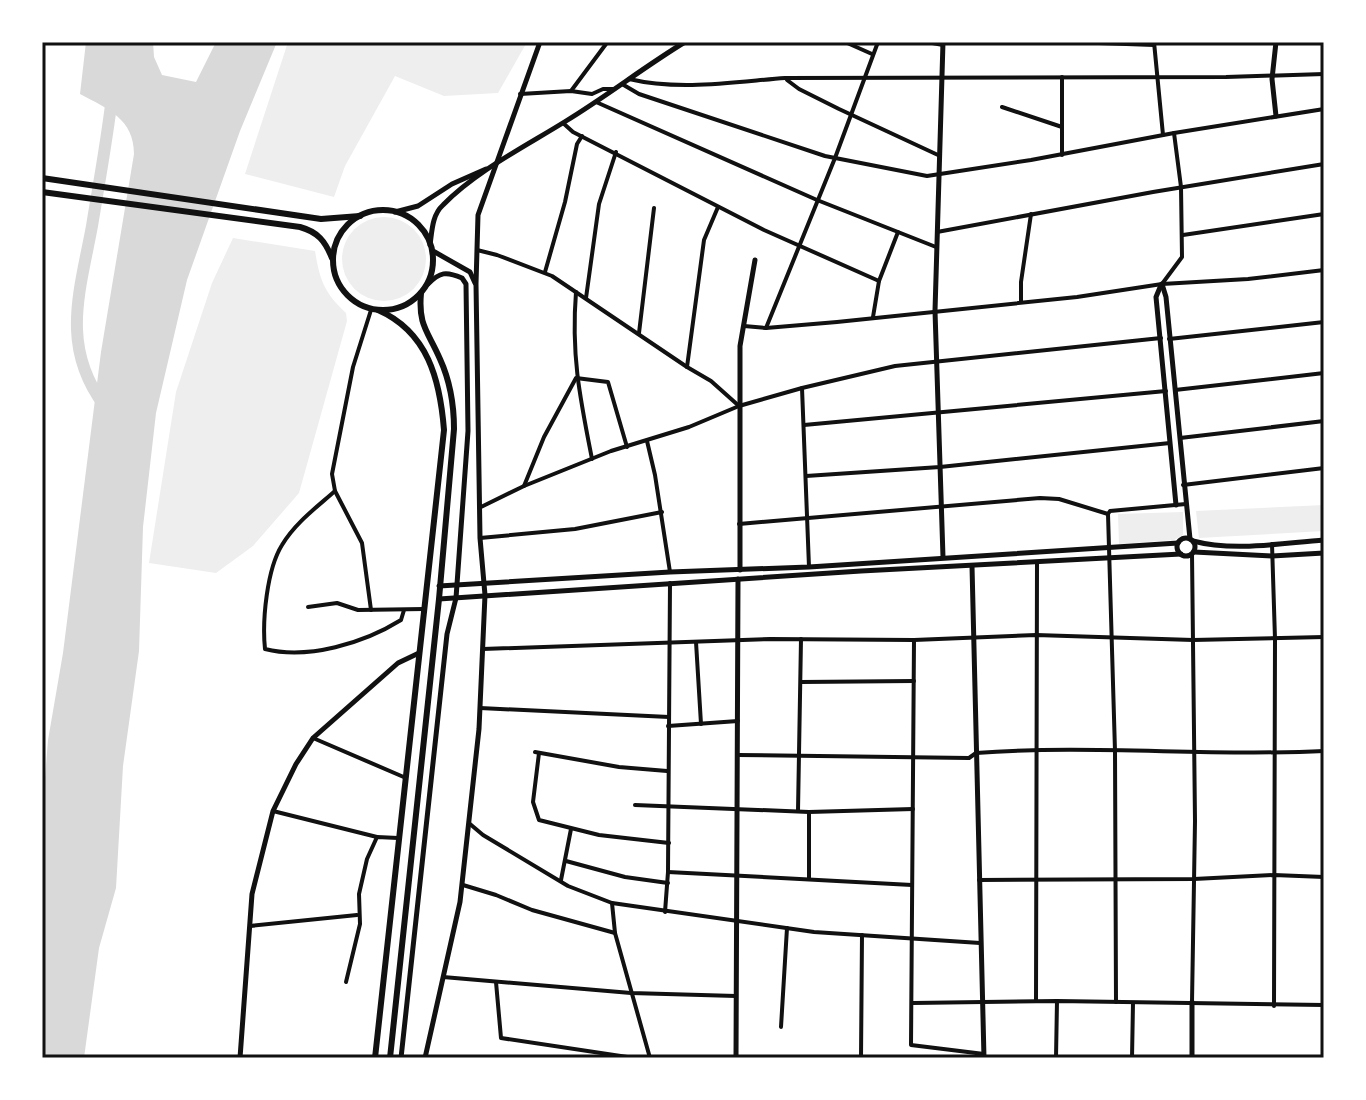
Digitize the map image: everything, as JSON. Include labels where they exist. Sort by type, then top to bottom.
[{"type":"highway","points":[[42,178],[321,219],[360,216]]},
{"type":"highway","points":[[42,192],[309,229],[324,241],[335,277],[343,291],[355,303],[401,322],[412,332],[432,366],[441,396],[444,430],[375,1058]]},
{"type":"highway","points":[[332,260],[335,244],[343,229],[370,211],[395,212],[416,222],[427,235],[432,248],[433,268],[428,284],[404,307],[374,310]]},
{"type":"highway","points":[[390,1058],[454,429],[453,407],[441,361],[421,322],[421,293]]},
{"type":"street","points":[[425,1058],[463,885],[480,708],[485,584],[480,538],[476,284],[478,215],[540,42]]},
{"type":"street","points":[[476,284],[470,272],[432,248],[434,216],[442,205],[495,165],[685,42]]},
{"type":"street","points":[[845,42],[873,54]]},
{"type":"street","points":[[766,328],[878,42]]},
{"type":"street","points":[[927,42],[943,43],[935,311],[943,557]]},
{"type":"street","points":[[1071,42],[1154,43],[1163,135]]},
{"type":"street","points":[[1276,42],[1273,74],[1276,116]]},
{"type":"street","points":[[571,91],[606,44]]},
{"type":"street","points":[[627,79],[650,84],[785,78],[1324,74]]},
{"type":"street","points":[[1062,77],[1062,155]]},
{"type":"street","points":[[785,78],[799,89],[938,155]]},
{"type":"street","points":[[620,83],[639,94],[835,158],[909,174],[938,174],[1062,155],[1324,109]]},
{"type":"street","points":[[520,94],[571,91],[592,94],[613,89]]},
{"type":"street","points":[[596,102],[817,200],[936,247]]},
{"type":"street","points":[[1002,107],[1062,127]]},
{"type":"street","points":[[563,123],[718,207],[879,281]]},
{"type":"street","points":[[1174,133],[1181,187],[1182,257],[1156,297],[1176,505]]},
{"type":"street","points":[[545,272],[565,202],[577,144],[582,136]]},
{"type":"street","points":[[586,298],[599,204],[616,152]]},
{"type":"street","points":[[937,232],[1324,164]]},
{"type":"street","points":[[395,212],[418,206],[452,184],[495,165]]},
{"type":"street","points":[[687,367],[704,240],[718,207]]},
{"type":"street","points":[[639,333],[654,208]]},
{"type":"street","points":[[1021,301],[1031,214]]},
{"type":"street","points":[[1183,235],[1324,214]]},
{"type":"street","points":[[873,318],[879,281],[898,232]]},
{"type":"street","points":[[477,250],[545,272],[711,381],[739,406]]},
{"type":"street","points":[[740,570],[739,406],[744,326],[755,260]]},
{"type":"street","points":[[744,326],[766,328],[873,318],[1077,297],[1162,284],[1248,279],[1324,270]]},
{"type":"street","points":[[401,1058],[447,634],[456,598],[468,431],[467,294],[462,278],[446,272],[438,273],[428,284]]},
{"type":"street","points":[[1162,284],[1166,297],[1183,485],[1192,540],[1196,546],[1193,553],[1192,1058]]},
{"type":"street","points":[[576,292],[573,329],[576,378],[592,460]]},
{"type":"street","points":[[371,610],[362,543],[335,491],[332,474],[353,367],[374,310]]},
{"type":"street","points":[[1169,339],[1324,322]]},
{"type":"street","points":[[481,507],[524,486],[627,447],[689,427],[739,406],[802,388],[895,366],[1161,338]]},
{"type":"street","points":[[1174,390],[1324,373]]},
{"type":"street","points":[[576,378],[608,382],[627,447]]},
{"type":"street","points":[[524,486],[544,437],[576,378]]},
{"type":"street","points":[[802,388],[809,567]]},
{"type":"street","points":[[804,425],[1166,391]]},
{"type":"street","points":[[1179,438],[1324,421]]},
{"type":"street","points":[[647,441],[662,512],[670,572]]},
{"type":"street","points":[[806,476],[940,467],[1171,443]]},
{"type":"street","points":[[1183,485],[1324,468]]},
{"type":"street","points":[[335,491],[302,520],[282,545],[273,568],[268,598],[265,649],[309,652],[356,641],[401,620],[404,610]]},
{"type":"street","points":[[739,524],[1059,499],[1108,514]]},
{"type":"street","points":[[1108,514],[1110,511],[1186,504]]},
{"type":"street","points":[[480,538],[575,529],[662,512]]},
{"type":"street","points":[[1108,514],[1115,751],[1116,1002]]},
{"type":"street","points":[[439,586],[809,567],[1178,543],[1185,538],[1208,545],[1324,540]]},
{"type":"street","points":[[1178,543],[1177,549],[1181,554]]},
{"type":"street","points":[[1272,544],[1275,639],[1274,1006]]},
{"type":"street","points":[[439,599],[738,579],[1186,556],[1193,553],[1272,556],[1324,553]]},
{"type":"street","points":[[1036,1001],[1037,563]]},
{"type":"street","points":[[914,640],[913,1047],[984,1056],[972,566]]},
{"type":"street","points":[[736,1058],[738,579]]},
{"type":"street","points":[[665,912],[669,843],[670,583]]},
{"type":"street","points":[[308,607],[337,603],[358,610],[424,609]]},
{"type":"street","points":[[483,649],[1036,635],[1193,640],[1324,637]]},
{"type":"street","points":[[798,811],[801,639]]},
{"type":"street","points":[[696,642],[701,724]]},
{"type":"street","points":[[240,1058],[252,894],[273,811],[296,764],[313,738],[398,663],[419,653]]},
{"type":"street","points":[[801,682],[914,681]]},
{"type":"street","points":[[480,708],[669,717]]},
{"type":"street","points":[[668,726],[738,721]]},
{"type":"street","points":[[313,738],[406,778]]},
{"type":"street","points":[[738,755],[969,758],[976,753],[1038,749],[1324,751]]},
{"type":"street","points":[[667,771],[619,767],[537,753],[533,802],[539,820],[571,829],[669,843]]},
{"type":"street","points":[[635,805],[809,812],[913,809]]},
{"type":"street","points":[[273,811],[377,837],[398,838]]},
{"type":"street","points":[[809,812],[809,879]]},
{"type":"street","points":[[470,824],[568,886],[612,903],[787,928],[980,943]]},
{"type":"street","points":[[561,880],[571,829]]},
{"type":"street","points":[[346,982],[360,924],[357,915],[367,859],[377,837]]},
{"type":"street","points":[[566,861],[625,877],[668,883]]},
{"type":"street","points":[[668,872],[912,885]]},
{"type":"street","points":[[979,880],[1194,879],[1274,875],[1324,877]]},
{"type":"street","points":[[463,885],[532,910],[615,933]]},
{"type":"street","points":[[612,903],[615,933],[650,1058]]},
{"type":"street","points":[[250,926],[357,915]]},
{"type":"street","points":[[781,1027],[787,928]]},
{"type":"street","points":[[861,1058],[862,935]]},
{"type":"street","points":[[443,977],[631,993],[736,996]]},
{"type":"street","points":[[496,982],[501,1038],[634,1058]]},
{"type":"street","points":[[913,1003],[1057,1001],[1324,1005]]},
{"type":"street","points":[[1056,1058],[1057,1001]]},
{"type":"street","points":[[1132,1058],[1133,1003]]},
{"type":"shaded area","points":[[86,42],[153,42],[154,57],[162,75],[196,82],[216,42],[277,42],[240,131],[187,280],[156,413],[143,527],[139,651],[123,766],[116,888],[99,948],[84,1058],[42,1058],[42,816],[48,740],[63,653],[101,352],[134,154],[130,132],[118,116],[80,94]]},
{"type":"shaded area","points":[[288,42],[527,42],[498,93],[444,96],[395,76],[345,166],[334,197],[245,174]]},
{"type":"shaded area","points":[[384,217],[400,220],[414,229],[423,243],[426,259],[423,275],[414,289],[400,298],[384,301],[368,298],[354,289],[345,275],[342,259],[345,243],[354,229],[368,220]]},
{"type":"shaded area","points":[[233,238],[315,251],[324,285],[346,313],[347,321],[299,493],[253,546],[216,573],[149,563],[176,392],[212,283]]},
{"type":"shaded area","points":[[1324,505],[1324,531],[1199,538],[1196,511]]},
{"type":"shaded area","points":[[1183,512],[1183,535],[1174,540],[1119,544],[1118,514]]},
{"type":"waterway","points":[[104,405],[90,383],[82,361],[77,318],[112,97]]}]
